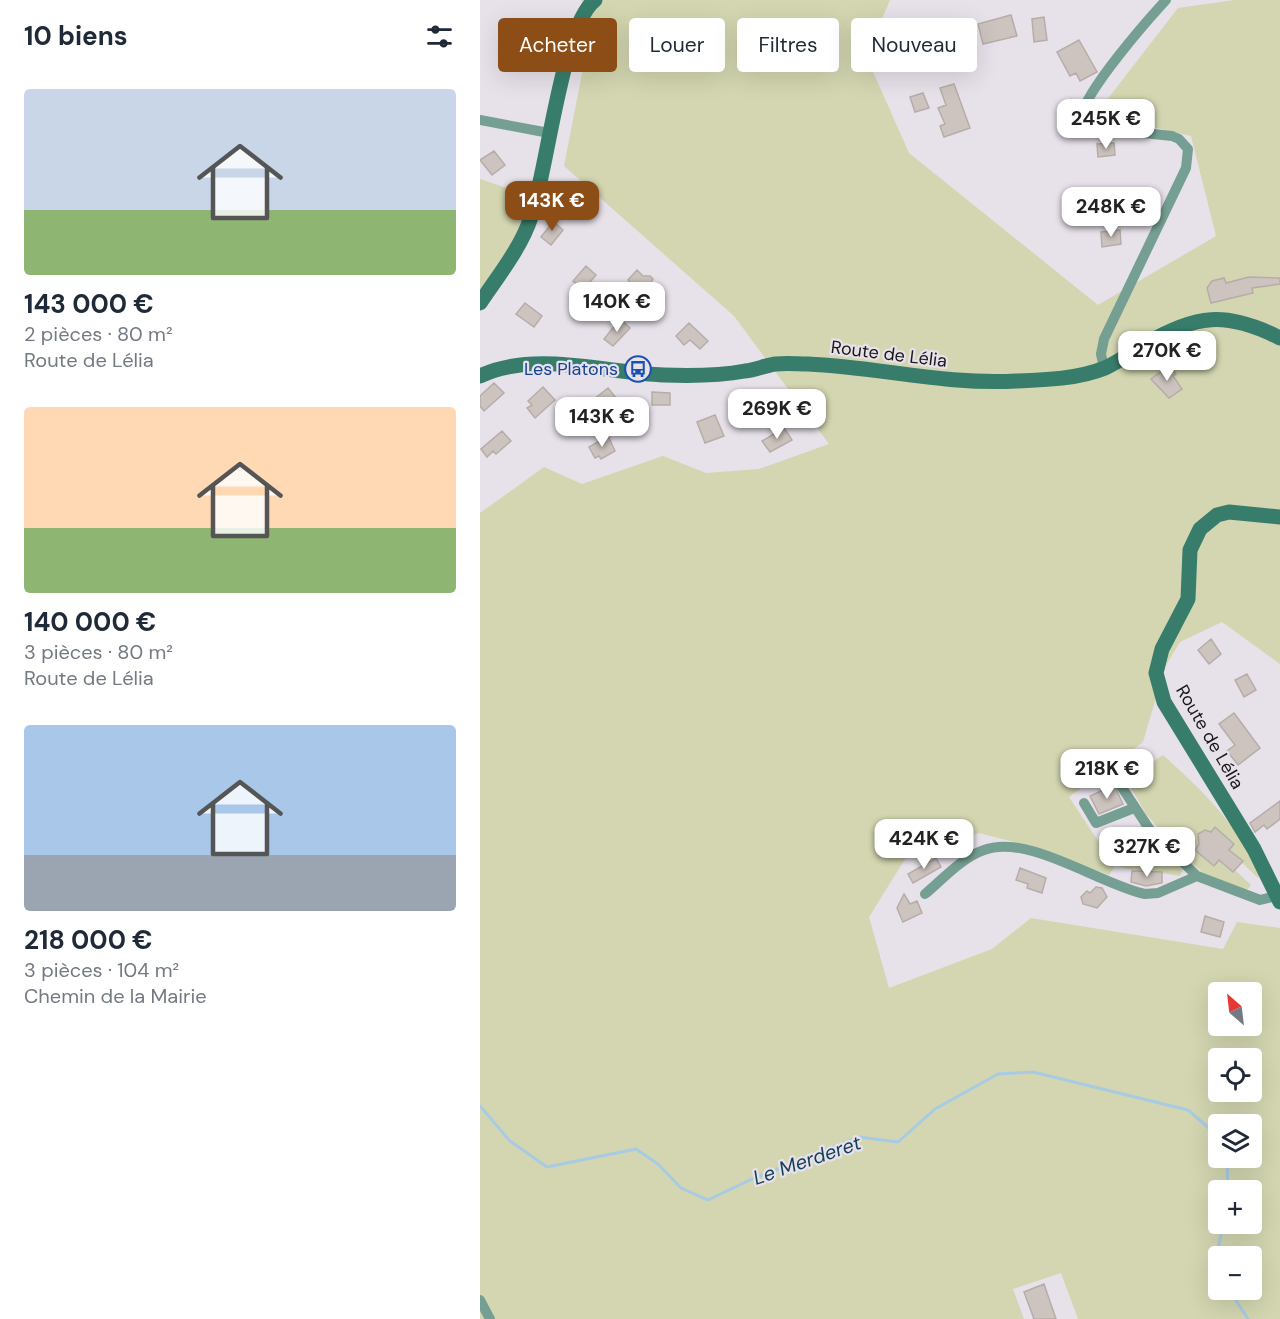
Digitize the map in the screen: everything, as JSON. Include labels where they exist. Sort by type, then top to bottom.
[{"type":"street","points":[[480,303],[508,261],[531,217],[549,133],[580,20],[595,0]]},
{"type":"street","points":[[1104,368],[1101,354],[1104,339],[1186,168],[1188,149],[1179,139],[1172,136],[1088,126],[1082,116],[1084,106],[1093,92],[1144,23],[1166,0]]},
{"type":"street","points":[[480,120],[549,133]]},
{"type":"street","name":"Route de Lélia","points":[[480,376],[503,367],[535,363],[636,374],[697,376],[746,371],[777,364],[810,364],[958,382],[992,382],[1050,379],[1104,368],[1164,333],[1185,324],[1209,319],[1233,320],[1255,325],[1280,338]]},
{"type":"street","name":"Route de Lélia","points":[[1278,899],[1254,849],[1164,702],[1156,673],[1162,649],[1188,599],[1190,550],[1200,528],[1217,515],[1229,512],[1280,517]]},
{"type":"street","points":[[1121,786],[1150,830],[1197,876],[1260,900],[1278,899]]},
{"type":"street","points":[[1084,803],[1096,823],[1134,808]]},
{"type":"street","points":[[925,894],[970,856],[985,849],[1000,847],[1025,850],[1145,894],[1158,893],[1197,876]]},
{"type":"street","points":[[480,1300],[490,1319]]},
{"type":"green space","points":[[581,0],[890,0],[882,18],[851,18],[851,72],[873,72],[909,153],[1098,305],[1216,236],[1191,136],[1096,114],[1178,8],[1234,0],[1280,0],[1280,664],[1222,622],[1180,642],[1165,667],[1143,742],[1069,797],[1102,847],[1113,854],[1142,826],[1184,866],[1180,876],[1115,865],[1109,875],[1018,843],[979,833],[907,856],[869,917],[889,988],[992,949],[1031,918],[1223,949],[1237,922],[1280,928],[1280,1319],[1078,1319],[1061,1273],[1013,1289],[1024,1319],[480,1319],[480,513],[544,467],[582,484],[663,456],[706,473],[759,469],[829,444],[734,316],[564,166],[582,72],[617,72],[617,18],[590,18]]},
{"type":"green space","points":[[480,179],[525,194],[521,233],[480,290]]},
{"type":"green space","points":[[1163,755],[1205,795],[1241,840],[1260,875],[1258,878],[1229,850],[1234,844],[1215,827],[1211,832],[1205,830],[1198,834],[1199,844],[1195,850],[1213,866],[1219,860],[1233,872],[1235,870],[1251,885],[1246,891],[1205,875],[1181,853],[1146,814],[1126,779]]},
{"type":"building","points":[[1011,15],[1017,36],[983,44],[978,24]]},
{"type":"building","points":[[1044,17],[1047,40],[1034,42],[1032,19]]},
{"type":"building","points":[[1079,40],[1097,72],[1080,81],[1076,73],[1070,76],[1057,52]]},
{"type":"building","points":[[954,84],[970,128],[944,137],[940,126],[945,124],[938,108],[946,105],[940,88]]},
{"type":"building","points":[[923,93],[929,108],[915,112],[910,97]]},
{"type":"building","points":[[1114,143],[1115,155],[1098,157],[1097,144]]},
{"type":"building","points":[[494,151],[505,165],[492,175],[480,160]]},
{"type":"building","points":[[547,216],[563,230],[551,245],[541,237],[549,227]]},
{"type":"building","points":[[1120,230],[1121,244],[1102,247],[1101,232]]},
{"type":"building","points":[[586,266],[596,275],[584,289],[573,281]]},
{"type":"building","points":[[637,270],[643,276],[650,276],[653,279],[648,288],[636,288],[628,280]]},
{"type":"building","points":[[1249,277],[1280,278],[1280,284],[1252,288],[1253,293],[1211,303],[1207,288],[1212,281],[1224,278],[1226,283]]},
{"type":"building","points":[[525,303],[542,316],[534,327],[516,314]]},
{"type":"building","points":[[620,319],[630,328],[613,346],[604,339]]},
{"type":"building","points":[[689,323],[708,341],[700,349],[690,340],[684,345],[676,336]]},
{"type":"building","points":[[1170,365],[1176,374],[1173,376],[1182,389],[1169,398],[1151,379]]},
{"type":"building","points":[[494,383],[504,393],[484,411],[480,406],[480,396]]},
{"type":"building","points":[[543,387],[555,400],[535,418],[527,408],[532,405],[528,401]]},
{"type":"building","points":[[608,388],[620,403],[604,416],[595,406],[598,403],[594,399]]},
{"type":"building","points":[[652,392],[670,393],[670,405],[652,405]]},
{"type":"building","points":[[715,415],[724,436],[705,443],[697,422]]},
{"type":"building","points":[[784,428],[792,440],[770,452],[762,441]]},
{"type":"building","points":[[502,431],[511,441],[496,454],[493,451],[487,457],[481,449]]},
{"type":"building","points":[[608,436],[615,451],[601,459],[599,456],[595,458],[589,447]]},
{"type":"building","points":[[1211,639],[1221,654],[1209,664],[1198,650]]},
{"type":"building","points":[[1247,674],[1256,690],[1244,697],[1235,680]]},
{"type":"building","points":[[1234,713],[1260,748],[1238,765],[1227,751],[1235,745],[1219,724]]},
{"type":"building","points":[[1114,785],[1123,804],[1099,814],[1090,796]]},
{"type":"building","points":[[1280,801],[1280,819],[1267,829],[1264,825],[1255,832],[1250,823]]},
{"type":"building","points":[[1215,827],[1234,844],[1229,850],[1243,861],[1233,872],[1219,860],[1214,866],[1195,850],[1199,844],[1198,834],[1205,830],[1211,832]]},
{"type":"building","points":[[936,858],[941,867],[913,883],[908,874]]},
{"type":"building","points":[[1020,868],[1046,878],[1042,893],[1027,888],[1028,884],[1016,880]]},
{"type":"building","points":[[1132,871],[1162,872],[1162,883],[1146,886],[1131,882]]},
{"type":"building","points":[[1096,887],[1102,888],[1107,897],[1097,908],[1083,904],[1081,897]]},
{"type":"building","points":[[904,894],[910,904],[917,901],[922,913],[903,922],[897,908]]},
{"type":"building","points":[[1205,916],[1224,922],[1220,937],[1201,932]]},
{"type":"building","points":[[1044,1284],[1056,1319],[1034,1319],[1024,1292]]},
{"type":"waterway","name":"Le Merderet","points":[[480,1106],[510,1141],[547,1167],[636,1149],[658,1164],[681,1188],[708,1200],[752,1179],[859,1137],[898,1142],[935,1109],[998,1074],[1033,1072],[1188,1110],[1208,1127]]},
{"type":"waterway","name":"Le Merderet","points":[[1227,1168],[1228,1180]]},
{"type":"waterway","name":"Le Merderet","points":[[1219,1246],[1221,1234]]},
{"type":"waterway","name":"Le Merderet","points":[[1236,1300],[1248,1319]]},
{"type":"place","name":"Les Platons","points":[[638,369]]}]
